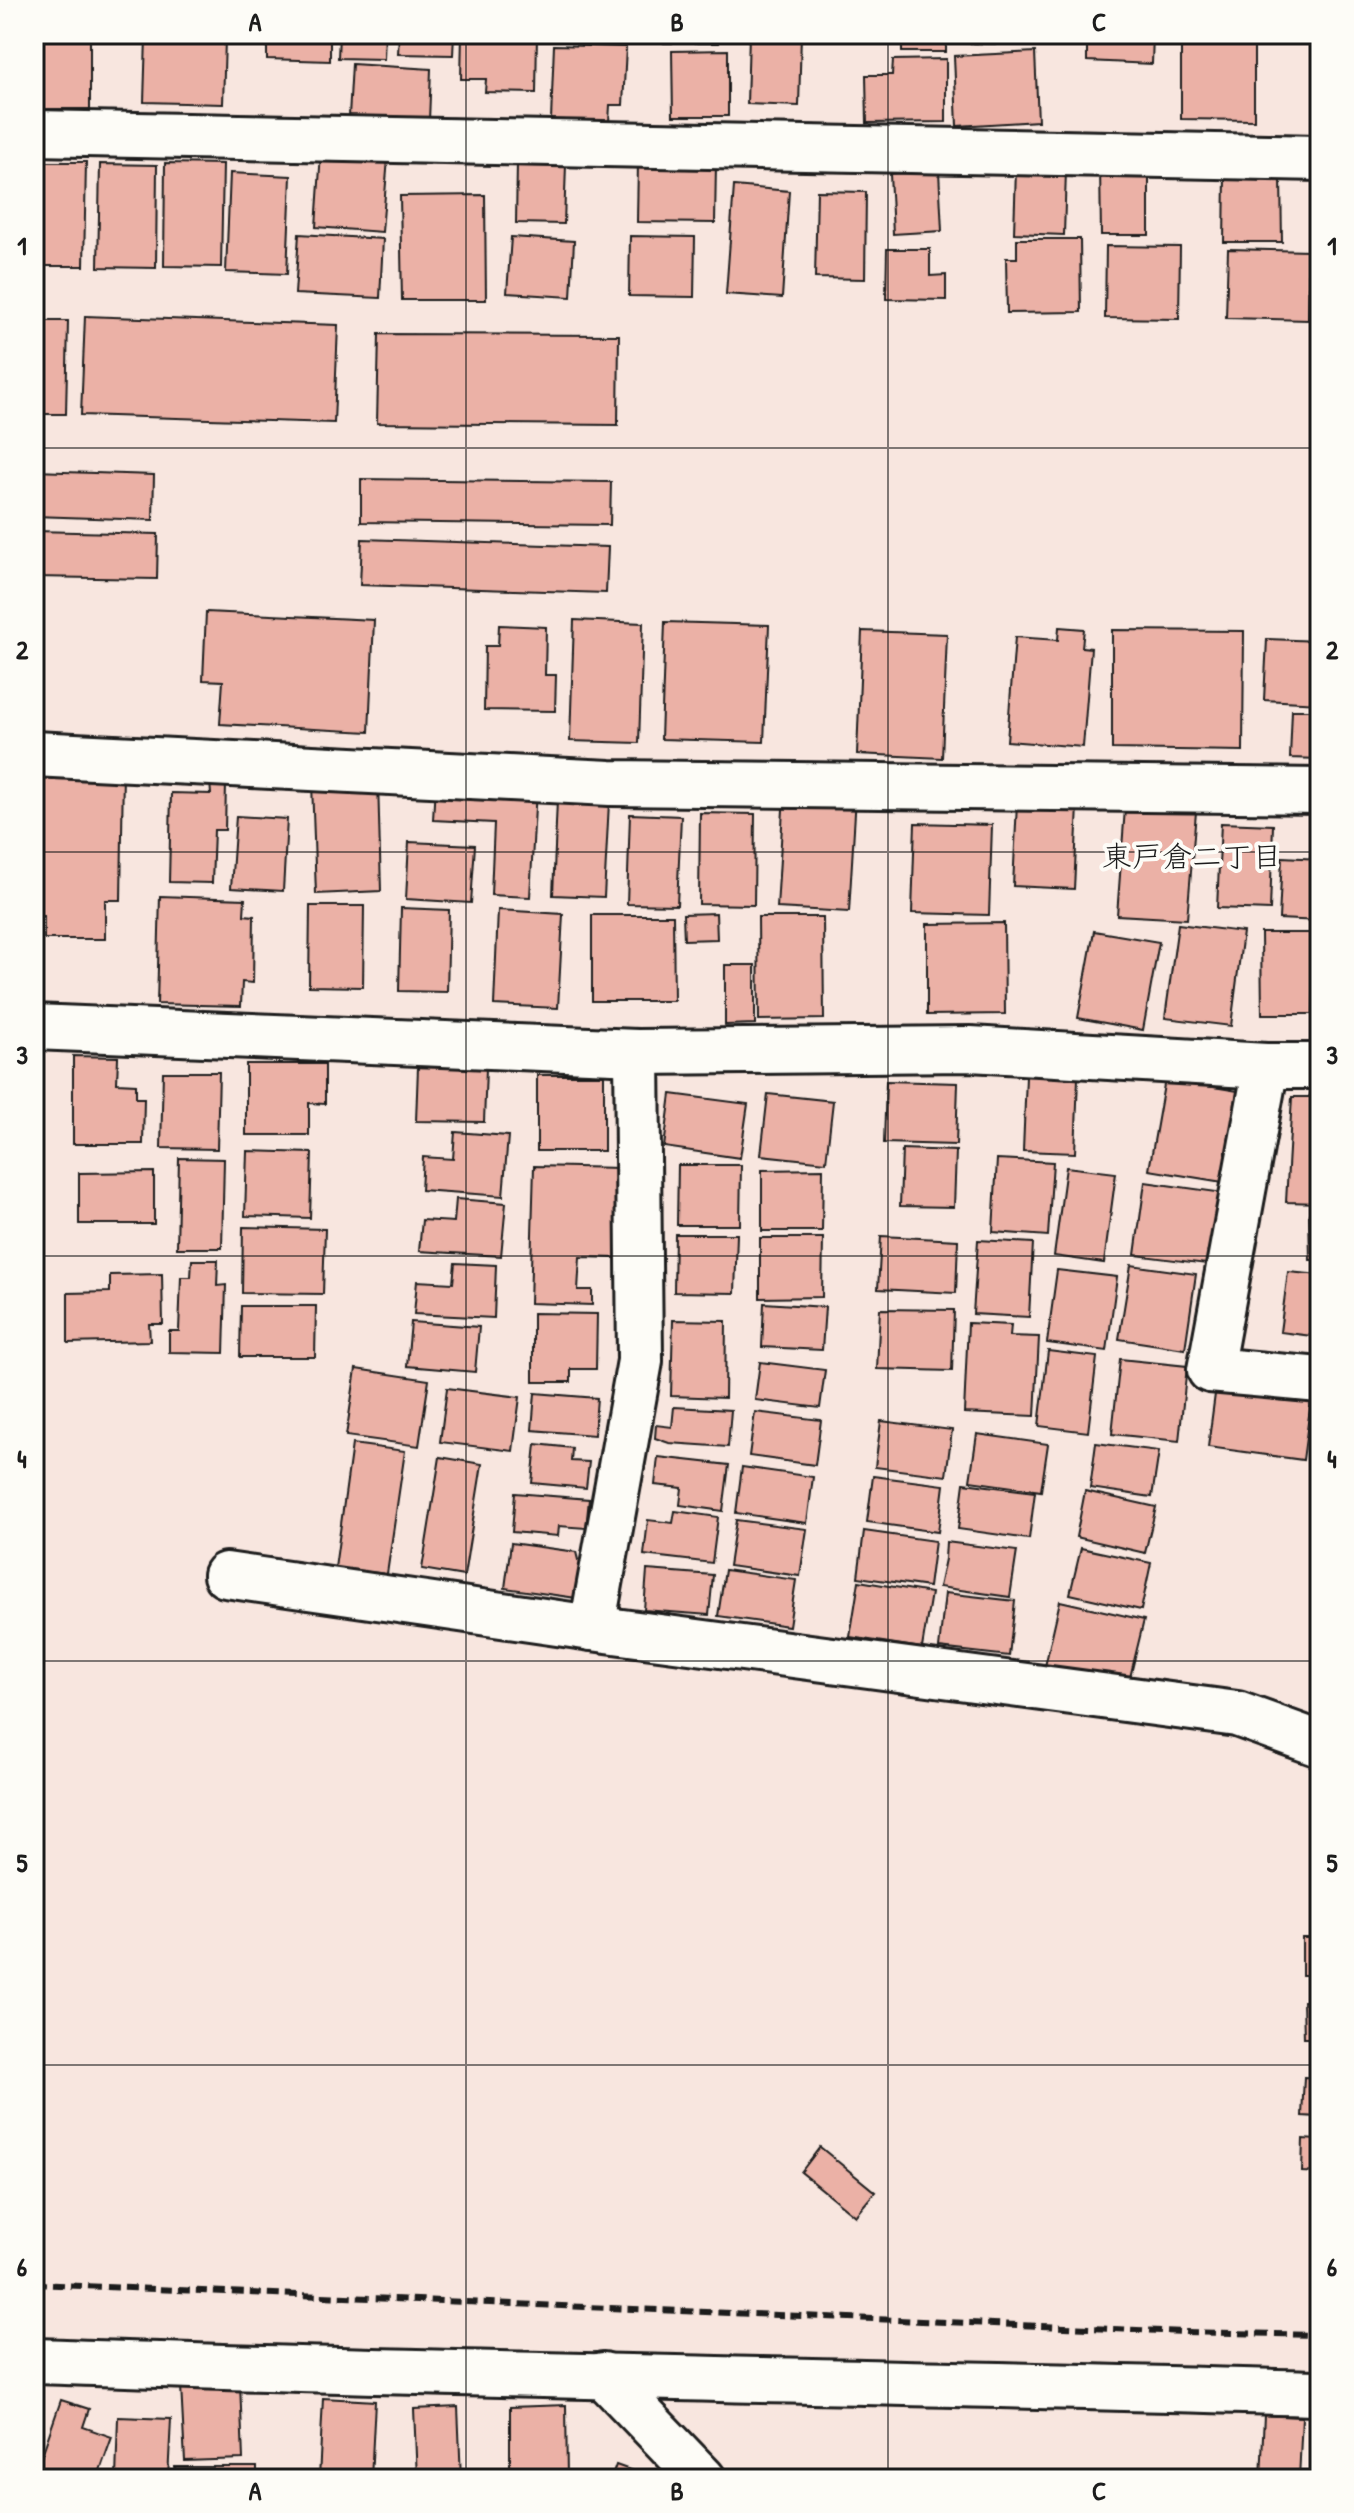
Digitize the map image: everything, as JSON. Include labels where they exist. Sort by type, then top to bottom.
[{"type":"street","points":[[34,133],[1320,158]]},
{"type":"street","points":[[34,754],[610,783],[1320,791]]},
{"type":"street","points":[[34,1027],[637,1052],[970,1049],[1266,1066],[1320,1066]]},
{"type":"street","points":[[592,1628],[640,1361],[637,1052]]},
{"type":"street","points":[[1266,1066],[1210,1370],[1320,1380]]},
{"type":"street","points":[[226,1575],[592,1628],[1237,1714],[1320,1744]]},
{"type":"street","points":[[34,2361],[1320,2393]]},
{"type":"street","points":[[603,2375],[703,2479]]},
{"type":"building","points":[[34,34],[90,34],[90,109],[34,109]]},
{"type":"building","points":[[267,34],[330,34],[330,61],[267,59]]},
{"type":"building","points":[[339,34],[385,34],[384,59],[338,58]]},
{"type":"building","points":[[399,34],[454,34],[453,55],[398,54]]},
{"type":"building","points":[[462,34],[537,34],[536,93],[485,92],[486,79],[461,79]]},
{"type":"building","points":[[664,34],[718,34],[718,43],[664,43]]},
{"type":"building","points":[[749,34],[801,34],[799,106],[747,104]]},
{"type":"building","points":[[902,34],[946,34],[946,52],[902,52]]},
{"type":"building","points":[[962,34],[1021,34],[1017,44],[961,43]]},
{"type":"building","points":[[1087,34],[1153,34],[1152,64],[1087,61]]},
{"type":"building","points":[[1181,34],[1254,34],[1254,120],[1181,119]]},
{"type":"building","points":[[146,37],[225,39],[223,104],[144,102]]},
{"type":"building","points":[[554,45],[626,47],[623,105],[610,105],[609,122],[551,120]]},
{"type":"building","points":[[728,50],[728,116],[673,116],[672,51]]},
{"type":"building","points":[[1035,52],[1038,121],[957,126],[954,56]]},
{"type":"building","points":[[946,59],[946,122],[867,123],[866,75],[892,75],[893,60]]},
{"type":"building","points":[[352,64],[431,69],[429,121],[349,116]]},
{"type":"building","points":[[321,153],[388,158],[382,232],[316,227]]},
{"type":"building","points":[[34,162],[86,162],[84,266],[34,266]]},
{"type":"building","points":[[638,162],[716,163],[715,223],[637,222]]},
{"type":"building","points":[[165,163],[223,164],[221,267],[164,266]]},
{"type":"building","points":[[517,163],[566,164],[564,224],[516,223]]},
{"type":"building","points":[[100,164],[157,165],[156,268],[98,267]]},
{"type":"building","points":[[1149,165],[1149,235],[1101,235],[1100,166]]},
{"type":"building","points":[[1016,169],[1066,170],[1064,235],[1014,233]]},
{"type":"building","points":[[939,171],[942,231],[893,234],[890,174]]},
{"type":"building","points":[[230,173],[291,176],[287,274],[226,272]]},
{"type":"building","points":[[1225,177],[1281,177],[1282,242],[1224,242]]},
{"type":"building","points":[[734,186],[789,191],[782,298],[726,294]]},
{"type":"building","points":[[817,191],[866,192],[865,279],[815,278]]},
{"type":"building","points":[[485,195],[486,300],[402,300],[400,196]]},
{"type":"building","points":[[299,234],[383,239],[380,298],[295,294]]},
{"type":"building","points":[[630,236],[695,237],[694,297],[629,296]]},
{"type":"building","points":[[511,237],[574,241],[571,297],[507,293]]},
{"type":"building","points":[[1017,239],[1080,239],[1081,312],[1007,313],[1006,258],[1017,258]]},
{"type":"building","points":[[1106,246],[1180,247],[1179,319],[1105,318]]},
{"type":"building","points":[[887,249],[930,249],[930,276],[946,275],[946,300],[886,299]]},
{"type":"building","points":[[1228,249],[1309,251],[1308,320],[1226,318]]},
{"type":"building","points":[[85,316],[338,325],[334,423],[81,415]]},
{"type":"building","points":[[34,321],[68,321],[66,414],[34,414]]},
{"type":"building","points":[[379,334],[619,335],[618,425],[377,423]]},
{"type":"building","points":[[34,471],[154,475],[153,520],[34,516]]},
{"type":"building","points":[[361,479],[611,482],[610,525],[361,522]]},
{"type":"building","points":[[34,531],[158,534],[157,579],[34,577]]},
{"type":"building","points":[[362,539],[608,547],[606,593],[360,585]]},
{"type":"building","points":[[206,612],[374,620],[369,732],[220,724],[223,681],[203,680]]},
{"type":"building","points":[[574,620],[643,623],[639,743],[570,741]]},
{"type":"building","points":[[665,622],[769,625],[764,742],[661,739]]},
{"type":"building","points":[[499,625],[546,627],[545,675],[556,675],[555,711],[484,710],[485,646],[498,646]]},
{"type":"building","points":[[1059,627],[1084,629],[1082,647],[1091,648],[1083,747],[1007,741],[1015,637],[1058,640]]},
{"type":"building","points":[[1112,630],[1244,631],[1243,751],[1112,749]]},
{"type":"building","points":[[862,631],[947,634],[942,758],[857,754]]},
{"type":"building","points":[[1267,639],[1320,641],[1320,703],[1264,700]]},
{"type":"building","points":[[1292,710],[1320,710],[1320,759],[1290,758]]},
{"type":"building","points":[[37,770],[123,770],[121,900],[105,900],[105,939],[44,939],[44,916],[35,916]]},
{"type":"building","points":[[378,780],[381,891],[316,894],[312,783]]},
{"type":"building","points":[[210,782],[226,783],[225,830],[214,830],[212,883],[169,882],[171,793],[211,794]]},
{"type":"building","points":[[435,785],[536,789],[530,897],[491,895],[494,823],[433,820]]},
{"type":"building","points":[[784,793],[856,796],[849,912],[777,908]]},
{"type":"building","points":[[1126,795],[1197,800],[1187,919],[1117,915]]},
{"type":"building","points":[[557,800],[609,802],[604,897],[553,895]]},
{"type":"building","points":[[1017,803],[1078,806],[1074,889],[1013,886]]},
{"type":"building","points":[[700,813],[755,814],[754,905],[699,904]]},
{"type":"building","points":[[630,814],[681,816],[677,905],[627,904]]},
{"type":"building","points":[[236,816],[287,819],[283,891],[231,888]]},
{"type":"building","points":[[915,823],[992,825],[989,915],[912,913]]},
{"type":"building","points":[[1221,823],[1273,825],[1270,910],[1217,908]]},
{"type":"building","points":[[409,842],[475,845],[471,903],[406,899]]},
{"type":"building","points":[[1282,857],[1320,859],[1320,921],[1279,919]]},
{"type":"building","points":[[160,896],[245,899],[244,915],[254,916],[253,983],[242,982],[241,1006],[157,1004]]},
{"type":"building","points":[[310,906],[364,906],[363,987],[309,986]]},
{"type":"building","points":[[401,908],[449,910],[447,992],[399,991]]},
{"type":"building","points":[[498,910],[563,914],[558,1008],[494,1005]]},
{"type":"building","points":[[716,913],[717,939],[684,940],[683,914]]},
{"type":"building","points":[[592,915],[673,915],[674,1001],[592,1001]]},
{"type":"building","points":[[758,917],[823,917],[824,1019],[759,1020]]},
{"type":"building","points":[[1004,923],[1005,1014],[927,1015],[927,924]]},
{"type":"building","points":[[1178,924],[1243,932],[1231,1026],[1165,1018]]},
{"type":"building","points":[[1094,931],[1159,942],[1143,1030],[1078,1018]]},
{"type":"building","points":[[1261,933],[1320,933],[1320,992],[1314,992],[1313,1014],[1262,1014]]},
{"type":"building","points":[[725,965],[755,965],[755,1024],[725,1025]]},
{"type":"building","points":[[73,1056],[118,1057],[117,1083],[136,1084],[136,1098],[144,1098],[143,1144],[73,1144]]},
{"type":"building","points":[[246,1064],[325,1064],[325,1104],[309,1103],[309,1135],[246,1135]]},
{"type":"building","points":[[418,1067],[486,1068],[484,1122],[416,1121]]},
{"type":"building","points":[[163,1072],[219,1072],[217,1149],[161,1148]]},
{"type":"building","points":[[537,1075],[604,1075],[604,1151],[537,1151]]},
{"type":"building","points":[[1026,1076],[1078,1078],[1075,1153],[1023,1151]]},
{"type":"building","points":[[1165,1079],[1244,1092],[1229,1183],[1149,1170]]},
{"type":"building","points":[[886,1081],[958,1083],[956,1145],[884,1143]]},
{"type":"building","points":[[1315,1085],[1320,1085],[1320,1203],[1286,1202],[1292,1097],[1309,1097]]},
{"type":"building","points":[[671,1094],[748,1104],[740,1158],[664,1147]]},
{"type":"building","points":[[768,1094],[833,1101],[826,1162],[761,1155]]},
{"type":"building","points":[[455,1132],[508,1136],[503,1196],[421,1190],[423,1157],[453,1159]]},
{"type":"building","points":[[902,1149],[956,1151],[954,1207],[900,1206]]},
{"type":"building","points":[[247,1151],[312,1153],[310,1218],[245,1216]]},
{"type":"building","points":[[179,1158],[224,1159],[222,1248],[177,1248]]},
{"type":"building","points":[[997,1159],[1053,1162],[1048,1236],[993,1232]]},
{"type":"building","points":[[678,1165],[741,1165],[740,1225],[677,1225]]},
{"type":"building","points":[[534,1166],[620,1168],[617,1258],[580,1257],[578,1290],[592,1290],[592,1305],[530,1303]]},
{"type":"building","points":[[1066,1167],[1116,1173],[1104,1263],[1054,1256]]},
{"type":"building","points":[[823,1169],[822,1231],[762,1231],[762,1170]]},
{"type":"building","points":[[154,1172],[154,1224],[79,1224],[79,1173]]},
{"type":"building","points":[[1145,1182],[1224,1193],[1214,1265],[1135,1255]]},
{"type":"building","points":[[456,1199],[506,1203],[501,1256],[419,1251],[422,1220],[454,1222]]},
{"type":"building","points":[[1309,1214],[1320,1214],[1320,1260],[1310,1260]]},
{"type":"building","points":[[243,1227],[325,1229],[323,1294],[242,1293]]},
{"type":"building","points":[[675,1234],[737,1234],[735,1293],[674,1292]]},
{"type":"building","points":[[881,1236],[958,1240],[956,1293],[878,1289]]},
{"type":"building","points":[[760,1238],[823,1238],[822,1297],[760,1298]]},
{"type":"building","points":[[978,1240],[1033,1243],[1029,1317],[973,1314]]},
{"type":"building","points":[[192,1260],[218,1260],[217,1286],[226,1285],[224,1353],[169,1352],[169,1331],[179,1331],[181,1277],[191,1277]]},
{"type":"building","points":[[455,1263],[496,1265],[494,1318],[414,1314],[417,1281],[453,1283]]},
{"type":"building","points":[[1131,1265],[1196,1274],[1185,1349],[1119,1339]]},
{"type":"building","points":[[1057,1270],[1117,1277],[1107,1351],[1047,1343]]},
{"type":"building","points":[[1288,1272],[1320,1275],[1320,1337],[1280,1332]]},
{"type":"building","points":[[162,1274],[163,1324],[149,1324],[150,1341],[68,1343],[68,1293],[110,1292],[110,1275]]},
{"type":"building","points":[[764,1303],[825,1307],[822,1350],[762,1347]]},
{"type":"building","points":[[241,1306],[316,1306],[315,1357],[240,1357]]},
{"type":"building","points":[[880,1309],[954,1310],[952,1371],[877,1369]]},
{"type":"building","points":[[533,1313],[597,1314],[596,1369],[571,1369],[571,1382],[533,1382]]},
{"type":"building","points":[[673,1320],[726,1321],[725,1398],[671,1396]]},
{"type":"building","points":[[411,1322],[479,1327],[475,1372],[407,1366]]},
{"type":"building","points":[[968,1323],[1011,1325],[1010,1336],[1039,1337],[1035,1416],[964,1413]]},
{"type":"building","points":[[1048,1351],[1097,1357],[1088,1432],[1039,1426]]},
{"type":"building","points":[[1120,1359],[1187,1366],[1179,1441],[1112,1434]]},
{"type":"building","points":[[760,1362],[825,1370],[820,1408],[755,1400]]},
{"type":"building","points":[[356,1369],[429,1380],[419,1446],[346,1436]]},
{"type":"building","points":[[1217,1379],[1312,1393],[1303,1460],[1208,1447]]},
{"type":"building","points":[[447,1388],[520,1397],[513,1451],[440,1442]]},
{"type":"building","points":[[535,1393],[597,1398],[594,1435],[532,1430]]},
{"type":"building","points":[[674,1407],[731,1410],[728,1447],[669,1443],[655,1438],[656,1425],[672,1427]]},
{"type":"building","points":[[755,1412],[821,1420],[815,1465],[749,1456]]},
{"type":"building","points":[[881,1421],[952,1430],[946,1476],[875,1467]]},
{"type":"building","points":[[977,1434],[1048,1444],[1041,1491],[970,1481]]},
{"type":"building","points":[[1096,1443],[1159,1451],[1152,1497],[1090,1488]]},
{"type":"building","points":[[352,1444],[405,1451],[387,1574],[335,1568]]},
{"type":"building","points":[[536,1444],[572,1448],[571,1461],[589,1462],[586,1488],[532,1483]]},
{"type":"building","points":[[440,1457],[482,1464],[464,1576],[422,1569]]},
{"type":"building","points":[[658,1457],[729,1465],[723,1511],[680,1505],[682,1488],[655,1485]]},
{"type":"building","points":[[742,1467],[813,1477],[807,1523],[736,1513]]},
{"type":"building","points":[[873,1476],[944,1485],[938,1532],[867,1522]]},
{"type":"building","points":[[964,1483],[1035,1492],[1029,1539],[958,1529]]},
{"type":"building","points":[[1085,1491],[1156,1507],[1145,1553],[1076,1537]]},
{"type":"building","points":[[515,1493],[589,1499],[586,1528],[559,1526],[558,1536],[512,1532]]},
{"type":"building","points":[[675,1511],[718,1517],[712,1563],[644,1555],[648,1520],[673,1523]]},
{"type":"building","points":[[736,1520],[807,1529],[800,1576],[729,1566]]},
{"type":"building","points":[[864,1531],[935,1541],[929,1587],[858,1577]]},
{"type":"building","points":[[946,1542],[1017,1551],[1010,1597],[939,1587]]},
{"type":"building","points":[[511,1543],[576,1552],[578,1560],[596,1562],[591,1600],[505,1588]]},
{"type":"building","points":[[1081,1548],[1151,1563],[1141,1610],[1070,1594]]},
{"type":"building","points":[[647,1570],[713,1575],[709,1615],[644,1610]]},
{"type":"building","points":[[725,1570],[796,1580],[789,1626],[718,1616]]},
{"type":"building","points":[[859,1581],[931,1593],[922,1648],[850,1637]]},
{"type":"building","points":[[945,1593],[1015,1601],[1009,1656],[939,1648]]},
{"type":"building","points":[[1060,1601],[1144,1620],[1126,1694],[1043,1675]]},
{"type":"building","points":[[1314,1793],[1320,1793],[1320,1839],[1314,1839]]},
{"type":"building","points":[[1315,1863],[1320,1863],[1320,1903],[1315,1903]]},
{"type":"building","points":[[1302,1938],[1320,1938],[1320,1975],[1302,1975]]},
{"type":"building","points":[[1303,2001],[1320,2001],[1320,2038],[1304,2038]]},
{"type":"building","points":[[1304,2077],[1320,2078],[1320,2173],[1302,2172],[1303,2139],[1317,2140],[1318,2117],[1302,2116]]},
{"type":"building","points":[[820,2147],[875,2192],[855,2216],[801,2172]]},
{"type":"building","points":[[240,2383],[243,2459],[185,2461],[181,2386]]},
{"type":"building","points":[[323,2398],[375,2401],[371,2479],[319,2479]]},
{"type":"building","points":[[61,2400],[89,2409],[83,2427],[112,2437],[97,2479],[34,2478]]},
{"type":"building","points":[[566,2405],[567,2479],[510,2479],[510,2407]]},
{"type":"building","points":[[458,2407],[461,2479],[417,2479],[414,2409]]},
{"type":"building","points":[[1264,2415],[1302,2417],[1299,2479],[1261,2479]]},
{"type":"building","points":[[118,2417],[171,2419],[168,2479],[116,2479]]},
{"type":"building","points":[[616,2465],[655,2479],[611,2479]]},
{"type":"building","points":[[175,2467],[257,2467],[257,2479],[175,2479]]},
{"type":"railway","points":[[34,2284],[1320,2335]]},
{"type":"district","name":"東戸倉二丁目","points":[[1192,857]]}]
